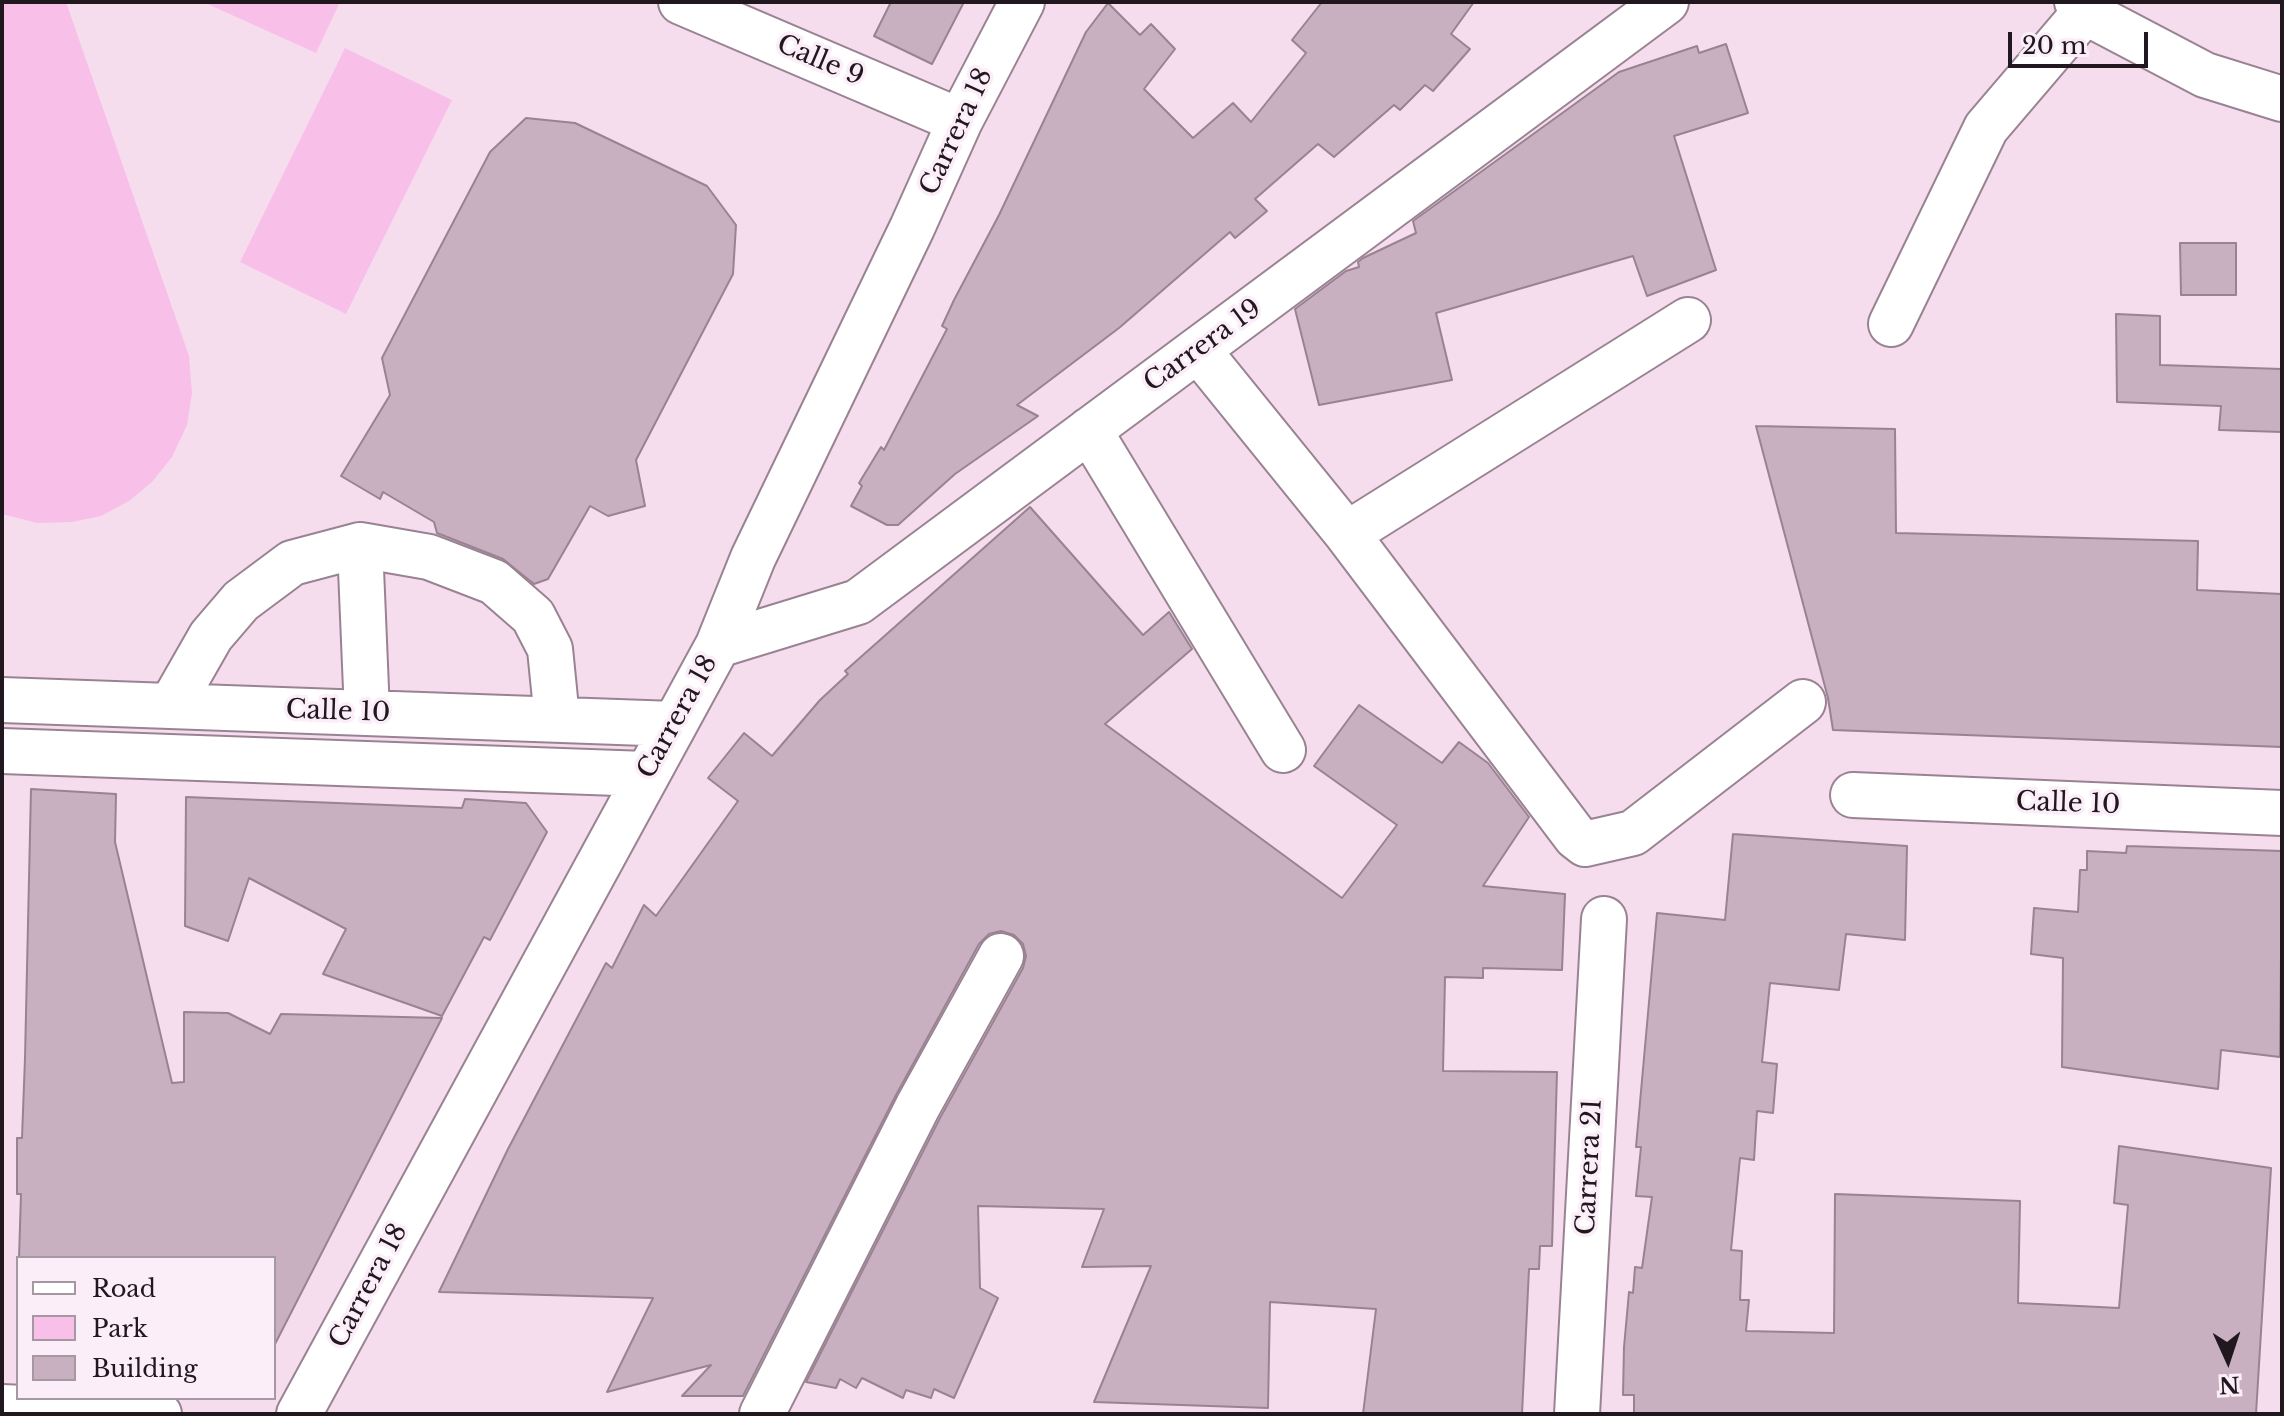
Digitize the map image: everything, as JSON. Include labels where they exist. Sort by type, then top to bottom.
[{"type":"street","name":"Calle 9","points":[[681,2],[960,121]]},
{"type":"street","name":"Carrera 18","points":[[299,1414],[718,645],[753,558],[912,228],[960,121],[1022,2]]},
{"type":"street","name":"Carrera 19","points":[[718,645],[858,602],[1666,2]]},
{"type":"street","points":[[1891,324],[1986,128],[2081,7],[2205,75],[2282,99]]},
{"type":"street","points":[[1347,534],[1688,320]]},
{"type":"street","points":[[1198,350],[1347,534],[1576,837],[1585,844],[1633,833],[1803,702]]},
{"type":"street","points":[[1089,430],[1283,750]]},
{"type":"street","points":[[360,545],[367,713]]},
{"type":"street","points":[[171,706],[211,636],[241,601],[292,563],[360,545],[429,557],[494,582],[533,616],[550,649],[557,719]]},
{"type":"street","name":"Calle 10","points":[[2,700],[674,724]]},
{"type":"street","name":"Calle 10","points":[[2,751],[646,774]]},
{"type":"street","name":"Calle 10","points":[[1853,795],[2282,813]]},
{"type":"street","name":"Carrera 21","points":[[1577,1414],[1604,919]]},
{"type":"street","points":[[762,1414],[918,1106],[1001,956]]},
{"type":"street","points":[[2,1407],[159,1414]]},
{"type":"green space","points":[[2,2],[66,2],[189,356],[192,393],[187,425],[172,457],[152,482],[129,501],[101,516],[72,522],[37,523],[2,514]]},
{"type":"green space","points":[[203,2],[340,2],[316,53]]},
{"type":"green space","points":[[345,48],[452,100],[346,314],[240,262]]},
{"type":"building","points":[[891,2],[964,2],[932,64],[874,36]]},
{"type":"building","points":[[1322,2],[1474,2],[1451,34],[1470,49],[1433,91],[1425,85],[1400,110],[1394,105],[1334,157],[1318,144],[1255,199],[1267,211],[1235,238],[1230,232],[1119,328],[1017,405],[1038,416],[955,474],[898,525],[887,525],[851,506],[862,486],[859,483],[881,447],[884,450],[947,329],[942,326],[954,300],[999,215],[1086,32],[1108,3],[1140,35],[1151,24],[1175,49],[1144,89],[1193,138],[1233,103],[1251,122],[1306,53],[1292,40]]},
{"type":"building","points":[[1726,44],[1748,113],[1674,136],[1716,270],[1647,296],[1633,256],[1436,313],[1452,380],[1319,405],[1295,309],[1346,271],[1359,267],[1358,262],[1363,258],[1416,233],[1413,221],[1619,72],[1697,46],[1699,53]]},
{"type":"building","points":[[526,118],[575,123],[707,186],[736,225],[733,274],[636,460],[645,506],[608,516],[590,506],[548,579],[534,584],[503,559],[437,533],[434,522],[383,492],[380,499],[341,476],[390,395],[382,358],[490,152]]},
{"type":"building","points":[[2180,243],[2236,243],[2236,295],[2181,295]]},
{"type":"building","points":[[2116,314],[2160,316],[2160,365],[2282,369],[2282,432],[2219,430],[2221,406],[2117,402]]},
{"type":"building","points":[[1756,426],[1895,429],[1896,533],[2198,541],[2197,590],[2282,594],[2282,747],[1833,730],[1828,698]]},
{"type":"building","points":[[1030,507],[1143,635],[1169,612],[1192,649],[1105,724],[1342,898],[1397,825],[1314,766],[1359,705],[1442,763],[1459,742],[1488,763],[1529,817],[1483,886],[1565,894],[1562,970],[1483,968],[1483,978],[1445,977],[1443,1071],[1557,1072],[1552,1246],[1540,1246],[1539,1269],[1529,1269],[1522,1414],[1363,1414],[1376,1309],[1270,1302],[1268,1408],[1094,1402],[1151,1266],[1082,1267],[1104,1209],[978,1206],[980,1288],[998,1298],[954,1398],[934,1389],[931,1398],[906,1390],[903,1398],[862,1378],[856,1388],[840,1379],[836,1388],[806,1382],[940,1118],[1023,968],[1026,956],[1023,944],[1014,935],[1001,931],[989,934],[979,944],[896,1095],[743,1396],[682,1396],[711,1365],[607,1392],[653,1298],[439,1292],[508,1149],[606,963],[612,968],[644,905],[656,916],[738,801],[708,778],[744,733],[772,756],[820,700],[848,674],[845,671]]},
{"type":"building","points":[[31,789],[116,794],[115,842],[172,1083],[184,1082],[184,1012],[228,1013],[270,1034],[281,1014],[442,1018],[276,1342],[276,1256],[19,1256],[21,1194],[17,1194],[17,1138],[22,1138]]},
{"type":"building","points":[[186,797],[462,808],[465,799],[526,803],[547,832],[490,940],[484,937],[442,1016],[323,974],[346,929],[249,878],[228,941],[185,926]]},
{"type":"building","points":[[1733,834],[1907,846],[1905,940],[1846,934],[1839,990],[1770,983],[1762,1062],[1777,1064],[1773,1113],[1757,1111],[1754,1160],[1740,1158],[1731,1250],[1742,1251],[1740,1300],[1749,1300],[1746,1331],[1834,1333],[1835,1194],[2020,1201],[2018,1303],[2119,1308],[2128,1205],[2114,1203],[2119,1146],[2271,1168],[2256,1414],[1634,1414],[1634,1395],[1623,1395],[1624,1347],[1629,1292],[1633,1293],[1635,1267],[1642,1268],[1652,1197],[1636,1196],[1641,1147],[1636,1147],[1657,913],[1725,920]]},
{"type":"building","points":[[2127,846],[2282,851],[2280,1057],[2221,1050],[2218,1089],[2062,1067],[2063,958],[2031,954],[2034,908],[2078,912],[2080,870],[2087,870],[2087,851],[2126,853]]}]
